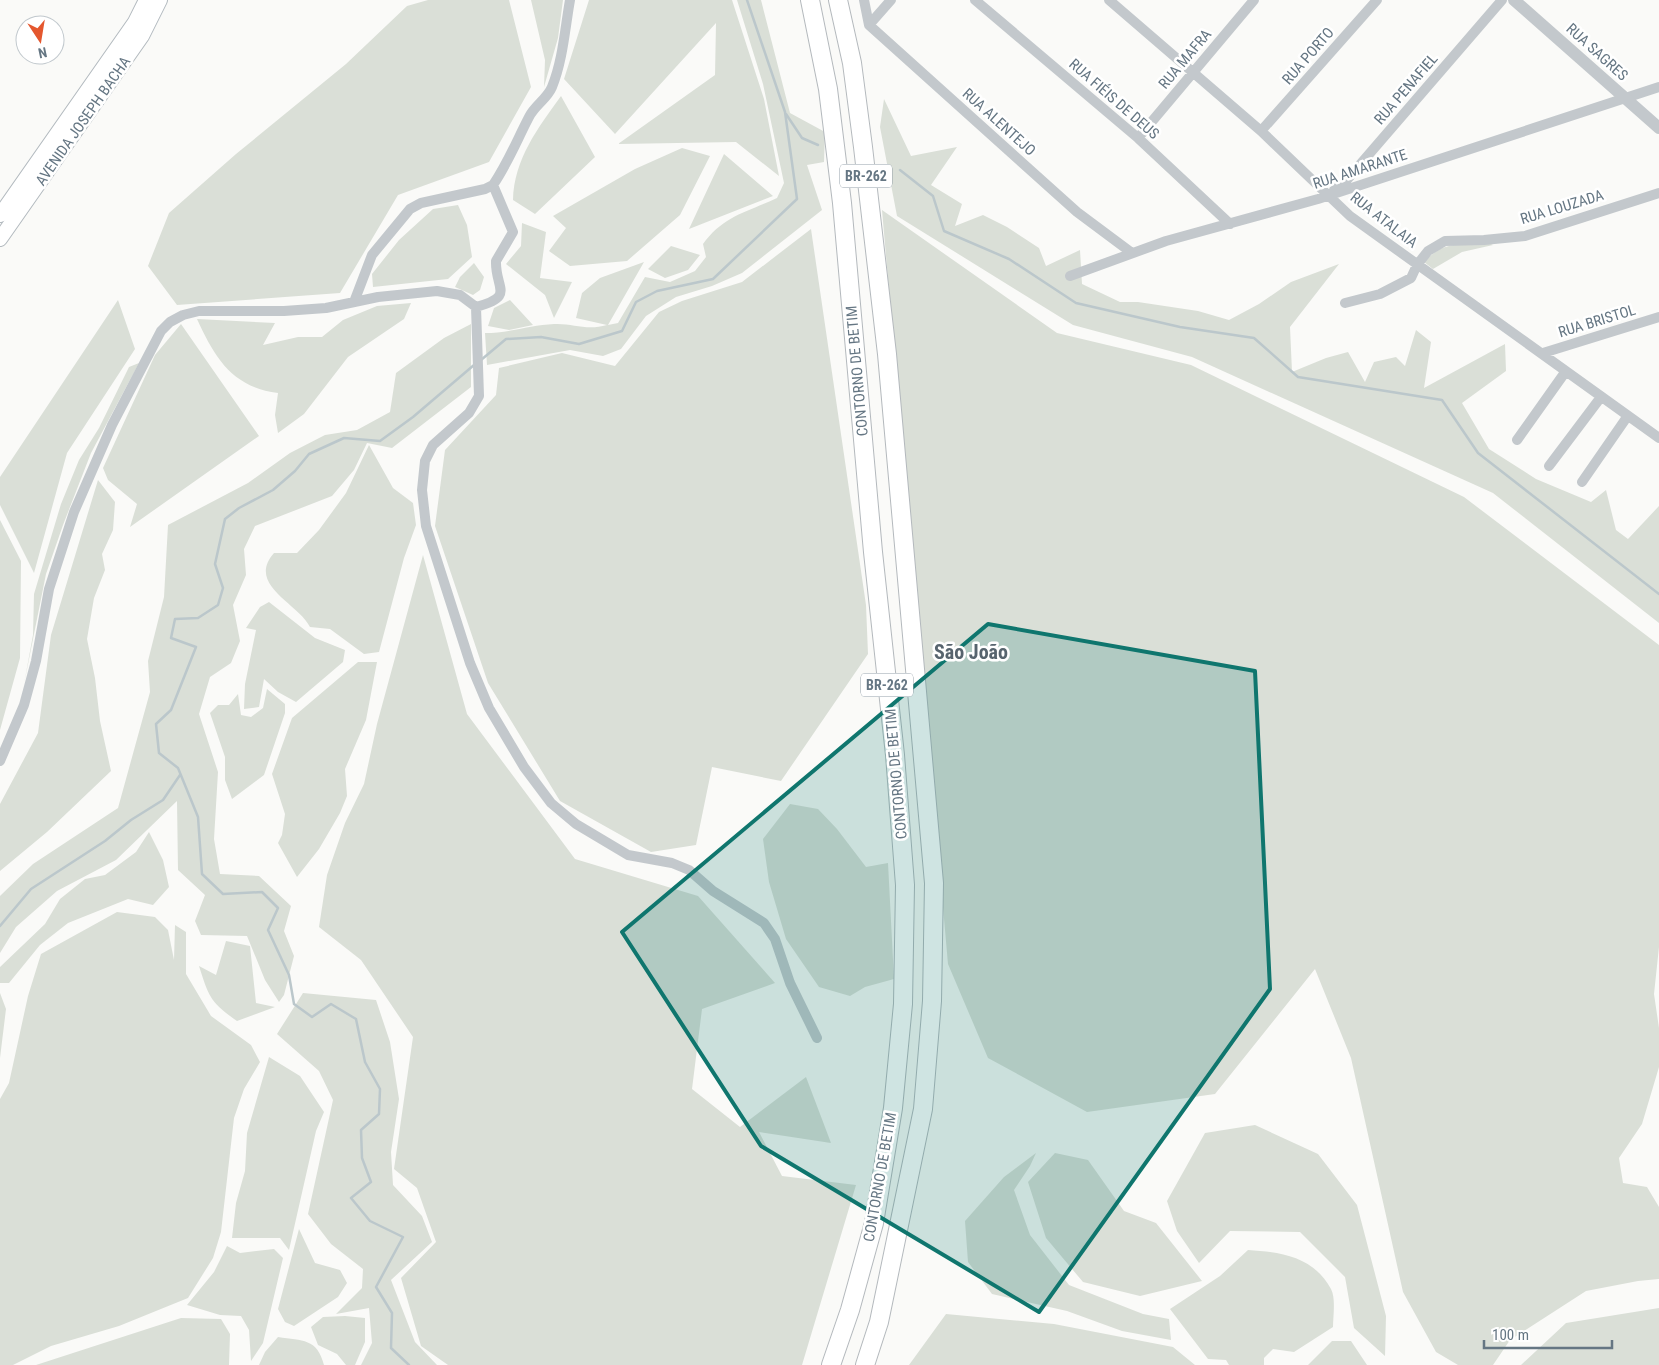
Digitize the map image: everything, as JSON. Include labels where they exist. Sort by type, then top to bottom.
[{"type":"highway","name":"CONTORNO DE BETIM","points":[[810,0],[828,89],[842,203],[873,552],[895,755],[905,885],[903,1004],[893,1108],[874,1223],[850,1310],[831,1365]]},
{"type":"highway","name":"CONTORNO DE BETIM","points":[[838,0],[852,63],[886,354],[934,883],[932,1002],[923,1108],[879,1322],[865,1365]]},
{"type":"main road","name":"AVENIDA JOSEPH BACHA","points":[[0,215],[135,22],[146,0]]},
{"type":"main road","name":"AVENIDA JOSEPH BACHA","points":[[0,239],[142,36],[160,0]]},
{"type":"street","points":[[354,302],[372,255],[410,209],[421,203],[485,189],[493,185],[522,135],[529,117],[546,98],[552,86],[561,57],[570,0]]},
{"type":"street","points":[[864,0],[869,24]]},
{"type":"street","points":[[869,24],[891,0]]},
{"type":"street","name":"RUA FIÉIS DE DEUS","points":[[975,0],[1138,138],[1230,224]]},
{"type":"street","name":"RUA ATALAIA","points":[[1109,0],[1261,131],[1330,194],[1350,216],[1659,438]]},
{"type":"street","name":"RUA PORTO","points":[[1261,131],[1377,0]]},
{"type":"street","name":"RUA PENAFIEL","points":[[1330,194],[1345,182],[1502,0]]},
{"type":"street","name":"RUA SAGRES","points":[[1514,0],[1659,128]]},
{"type":"street","name":"RUA MAFRA","points":[[1138,138],[1193,73],[1249,2]]},
{"type":"street","name":"RUA ALENTEJO","points":[[869,24],[1077,212],[1132,253]]},
{"type":"street","name":"RUA AMARANTE","points":[[1070,276],[1132,253],[1330,194],[1659,86]]},
{"type":"street","points":[[476,306],[496,300],[500,294],[501,285],[496,261],[513,232],[493,185]]},
{"type":"street","name":"RUA LOUZADA","points":[[1345,303],[1380,294],[1411,278],[1417,265],[1428,250],[1445,240],[1484,240],[1525,236],[1659,192]]},
{"type":"street","points":[[0,761],[26,698],[36,661],[49,589],[74,512],[112,424],[161,331],[170,322],[183,315],[199,311],[284,311],[326,308],[378,297],[437,291],[460,295],[476,306]]},
{"type":"street","points":[[476,306],[479,396],[469,413],[433,445],[425,461],[422,490],[426,526],[470,663],[489,708],[524,767],[551,803],[576,824],[628,855],[672,863],[689,870],[713,891],[764,923],[775,939],[790,983],[817,1038]]},
{"type":"street","name":"RUA BRISTOL","points":[[1543,353],[1659,317]]},
{"type":"street","points":[[1517,440],[1566,371]]},
{"type":"street","points":[[1549,466],[1601,397]]},
{"type":"street","points":[[1582,482],[1627,416]]},
{"type":"highlighted area","points":[[988,624],[1255,671],[1270,989],[1039,1312],[761,1146],[622,932]]},
{"type":"shaded area","points":[[428,0],[509,0],[531,87],[489,162],[398,195],[340,293],[177,305],[148,266],[169,213],[236,154],[346,64],[407,6]]},
{"type":"shaded area","points":[[531,0],[563,0],[558,38],[544,87],[545,60]]},
{"type":"shaded area","points":[[589,0],[732,0],[764,99],[779,176],[736,142],[618,144],[715,75],[716,23],[615,134],[564,79]]},
{"type":"shaded area","points":[[737,0],[761,0],[790,113],[825,132],[824,162],[807,165],[822,210],[742,273],[712,286],[676,297],[646,316],[621,349],[603,356],[570,350],[487,365],[485,333],[554,324],[586,327],[607,325],[576,318],[582,293],[600,278],[644,262],[608,325],[618,323],[645,277],[670,282],[695,271],[706,257],[703,244],[719,227],[736,216],[777,198],[784,183],[763,84]]},
{"type":"shaded area","points":[[561,96],[595,157],[535,214],[513,200],[514,185],[529,145]]},
{"type":"shaded area","points":[[884,99],[911,156],[957,147],[931,185],[962,204],[955,226],[983,215],[1007,227],[1039,248],[1046,266],[1080,250],[1082,284],[1120,302],[1138,302],[1198,311],[1229,320],[1259,304],[1291,282],[1339,264],[1290,327],[1292,372],[1326,358],[1348,352],[1365,382],[1374,362],[1396,357],[1405,366],[1416,330],[1431,342],[1424,388],[1505,344],[1506,371],[1462,403],[1489,449],[1536,479],[1591,502],[1606,490],[1616,530],[1628,539],[1659,506],[1659,623],[1493,493],[1192,357],[1073,325],[897,216],[880,127]]},
{"type":"shaded area","points":[[682,148],[710,156],[680,215],[627,261],[570,266],[549,251],[566,228],[553,216],[635,169]]},
{"type":"shaded area","points":[[724,154],[773,196],[689,229]]},
{"type":"shaded area","points":[[458,205],[467,225],[472,257],[448,279],[373,287],[372,274],[399,240],[433,209]]},
{"type":"shaded area","points":[[882,210],[1057,333],[1191,365],[1464,497],[1659,645],[1659,947],[1654,994],[1659,1028],[1659,1067],[1642,1124],[1619,1158],[1623,1183],[1647,1187],[1659,1207],[1659,1279],[1586,1291],[1510,1340],[1493,1365],[1458,1365],[1436,1352],[1403,1292],[1351,1058],[1315,969],[1215,1094],[1087,1112],[988,1058],[948,964]]},
{"type":"shaded area","points":[[522,223],[546,232],[540,278],[572,282],[554,318],[545,295],[506,264],[521,246]]},
{"type":"shaded area","points":[[811,229],[866,605],[868,654],[781,781],[712,767],[696,845],[651,852],[560,801],[488,683],[435,526],[445,450],[496,395],[499,368],[562,353],[615,366],[659,312],[682,301],[742,282]]},
{"type":"shaded area","points":[[1489,243],[1493,245],[1462,252],[1433,269],[1424,262],[1431,255],[1446,247],[1461,244]]},
{"type":"shaded area","points":[[671,246],[700,255],[688,270],[665,278],[648,269]]},
{"type":"shaded area","points":[[474,263],[484,277],[480,290],[473,295],[455,287],[460,277]]},
{"type":"shaded area","points":[[118,300],[135,349],[67,453],[34,573],[0,505],[0,477]]},
{"type":"shaded area","points":[[510,300],[533,325],[509,330],[488,326],[494,308]]},
{"type":"shaded area","points":[[411,303],[404,319],[348,357],[304,414],[278,433],[275,415],[278,393],[262,390],[248,384],[227,368],[218,358],[197,319],[275,323],[263,345],[298,337],[322,337],[343,320],[377,306]]},
{"type":"shaded area","points":[[181,324],[259,436],[130,527],[137,504],[108,480],[103,468],[155,355]]},
{"type":"shaded area","points":[[471,324],[471,387],[392,448],[367,443],[354,470],[332,496],[255,526],[244,549],[246,575],[233,605],[240,641],[231,663],[210,677],[199,714],[218,772],[214,839],[220,874],[259,876],[291,906],[284,931],[294,956],[284,995],[279,1002],[265,980],[247,936],[201,935],[195,921],[205,895],[178,870],[177,801],[116,860],[57,891],[16,927],[0,953],[0,896],[33,864],[118,808],[150,692],[148,661],[164,597],[168,525],[248,483],[290,453],[325,435],[357,430],[390,412],[396,373],[444,338]]},
{"type":"shaded area","points":[[139,363],[91,453],[63,525],[46,574],[24,684],[33,635],[34,594],[61,504],[79,460],[99,428],[129,367]]},
{"type":"shaded area","points":[[369,445],[393,488],[413,503],[416,525],[404,558],[379,652],[364,654],[330,629],[310,627],[304,618],[277,593],[266,575],[267,564],[274,553],[297,553],[319,530],[346,493]]},
{"type":"shaded area","points":[[98,480],[115,502],[113,530],[102,554],[105,570],[94,598],[87,639],[95,678],[100,721],[111,771],[47,832],[0,871],[0,804],[38,733],[51,635]]},
{"type":"shaded area","points":[[0,520],[21,561],[20,658],[0,730]]},
{"type":"shaded area","points":[[423,555],[467,714],[575,859],[698,896],[775,983],[702,1009],[692,1089],[740,1127],[806,1077],[831,1143],[759,1132],[782,1176],[856,1185],[802,1365],[448,1365],[421,1346],[401,1278],[436,1242],[417,1188],[394,1169],[413,1037],[361,960],[319,927],[327,875],[345,823],[364,784],[377,724]]},
{"type":"shaded area","points":[[269,602],[315,638],[345,650],[343,662],[296,702],[278,692],[264,679],[259,707],[244,709],[245,684],[256,630],[246,628],[260,607]]},
{"type":"shaded area","points":[[358,662],[377,662],[366,720],[345,769],[347,796],[340,813],[319,849],[297,877],[278,843],[282,835],[285,814],[272,774],[292,718]]},
{"type":"shaded area","points":[[267,689],[285,704],[285,713],[264,775],[232,799],[225,780],[225,757],[210,713],[218,705],[229,705],[238,694],[241,715],[251,717],[263,708]]},
{"type":"shaded area","points":[[790,804],[818,809],[837,829],[866,867],[888,863],[894,979],[865,987],[850,996],[819,987],[786,939],[769,882],[763,839]]},
{"type":"shaded area","points":[[149,832],[163,860],[169,887],[153,905],[128,899],[68,923],[40,945],[9,983],[0,983],[0,967],[45,924],[60,899],[85,879],[105,875],[136,852]]},
{"type":"shaded area","points":[[117,912],[155,917],[168,930],[174,960],[175,925],[186,932],[186,974],[211,1016],[251,1045],[260,1062],[244,1089],[234,1118],[221,1232],[213,1258],[188,1298],[119,1326],[51,1346],[13,1365],[0,1365],[0,1099],[9,1083],[28,996],[41,954]]},
{"type":"shaded area","points":[[226,941],[250,946],[256,1003],[275,1007],[237,1021],[221,1009],[212,998],[205,985],[199,966],[216,975]]},
{"type":"shaded area","points":[[0,993],[6,1009],[0,1058]]},
{"type":"shaded area","points":[[303,993],[376,1000],[390,1042],[399,1099],[391,1152],[393,1185],[422,1216],[432,1242],[391,1280],[415,1342],[437,1365],[361,1365],[372,1343],[369,1308],[336,1314],[362,1288],[363,1269],[331,1244],[308,1214],[333,1100],[319,1071],[277,1034]]},
{"type":"shaded area","points":[[269,1057],[300,1076],[324,1112],[316,1131],[289,1250],[280,1238],[232,1238],[236,1203],[245,1171],[247,1133]]},
{"type":"shaded area","points":[[1255,1125],[1318,1154],[1357,1205],[1386,1316],[1385,1356],[1354,1328],[1345,1277],[1300,1232],[1230,1231],[1199,1263],[1177,1231],[1167,1201],[1205,1133]]},
{"type":"shaded area","points":[[1036,1153],[1014,1190],[1030,1235],[1069,1285],[1143,1314],[1169,1319],[1171,1340],[1122,1331],[1067,1311],[992,1294],[968,1262],[965,1221],[1004,1177]]},
{"type":"shaded area","points":[[1055,1153],[1088,1160],[1124,1211],[1156,1223],[1202,1281],[1140,1296],[1083,1282],[1046,1238],[1028,1182]]},
{"type":"shaded area","points":[[299,1229],[315,1263],[340,1270],[347,1283],[338,1297],[294,1326],[285,1322],[278,1309]]},
{"type":"shaded area","points":[[227,1246],[240,1253],[274,1249],[283,1258],[263,1343],[251,1361],[249,1330],[241,1316],[220,1315],[187,1305],[214,1272]]},
{"type":"shaded area","points":[[1248,1250],[1272,1252],[1295,1258],[1316,1270],[1324,1278],[1333,1293],[1333,1327],[1294,1352],[1273,1349],[1264,1358],[1264,1365],[1229,1365],[1226,1360],[1208,1359],[1170,1309],[1220,1276]]},
{"type":"shaded area","points":[[1659,1308],[1659,1365],[1521,1365],[1566,1323]]},
{"type":"shaded area","points":[[946,1314],[1054,1324],[1173,1347],[1195,1365],[909,1365]]},
{"type":"shaded area","points":[[345,1316],[365,1318],[365,1342],[355,1365],[346,1365],[337,1354],[318,1345],[311,1327],[323,1317]]},
{"type":"shaded area","points":[[181,1318],[221,1319],[230,1334],[229,1365],[36,1365]]},
{"type":"shaded area","points":[[278,1337],[302,1340],[313,1345],[321,1356],[324,1365],[259,1365],[265,1352]]},
{"type":"shaded area","points":[[1332,1341],[1351,1341],[1367,1365],[1308,1365]]},
{"type":"waterway","points":[[481,360],[506,339],[541,337],[579,344],[622,331],[636,302],[657,291],[713,279],[797,199],[785,112],[747,0]]},
{"type":"waterway","points":[[786,114],[802,138],[818,145]]},
{"type":"waterway","points":[[900,170],[933,196],[944,231],[1009,259],[1076,303],[1180,327],[1254,338],[1298,377],[1442,400],[1478,453],[1659,594]]},
{"type":"waterway","points":[[409,1365],[391,1348],[392,1313],[376,1287],[403,1237],[370,1221],[351,1198],[371,1182],[362,1158],[361,1130],[379,1114],[380,1089],[365,1062],[356,1019],[331,1004],[312,1017],[294,1004],[289,975],[268,930],[278,908],[262,892],[223,894],[202,874],[198,817],[178,768],[159,753],[156,724],[171,710],[196,647],[171,638],[175,619],[198,618],[218,605],[223,588],[215,564],[225,519],[239,508],[273,490],[295,471],[309,454],[344,438],[380,441],[413,417],[474,365]]},
{"type":"waterway","points":[[0,926],[31,889],[105,841],[131,820],[163,800],[180,775]]},
{"type":"district","name":"São João","points":[[971,652]]}]
